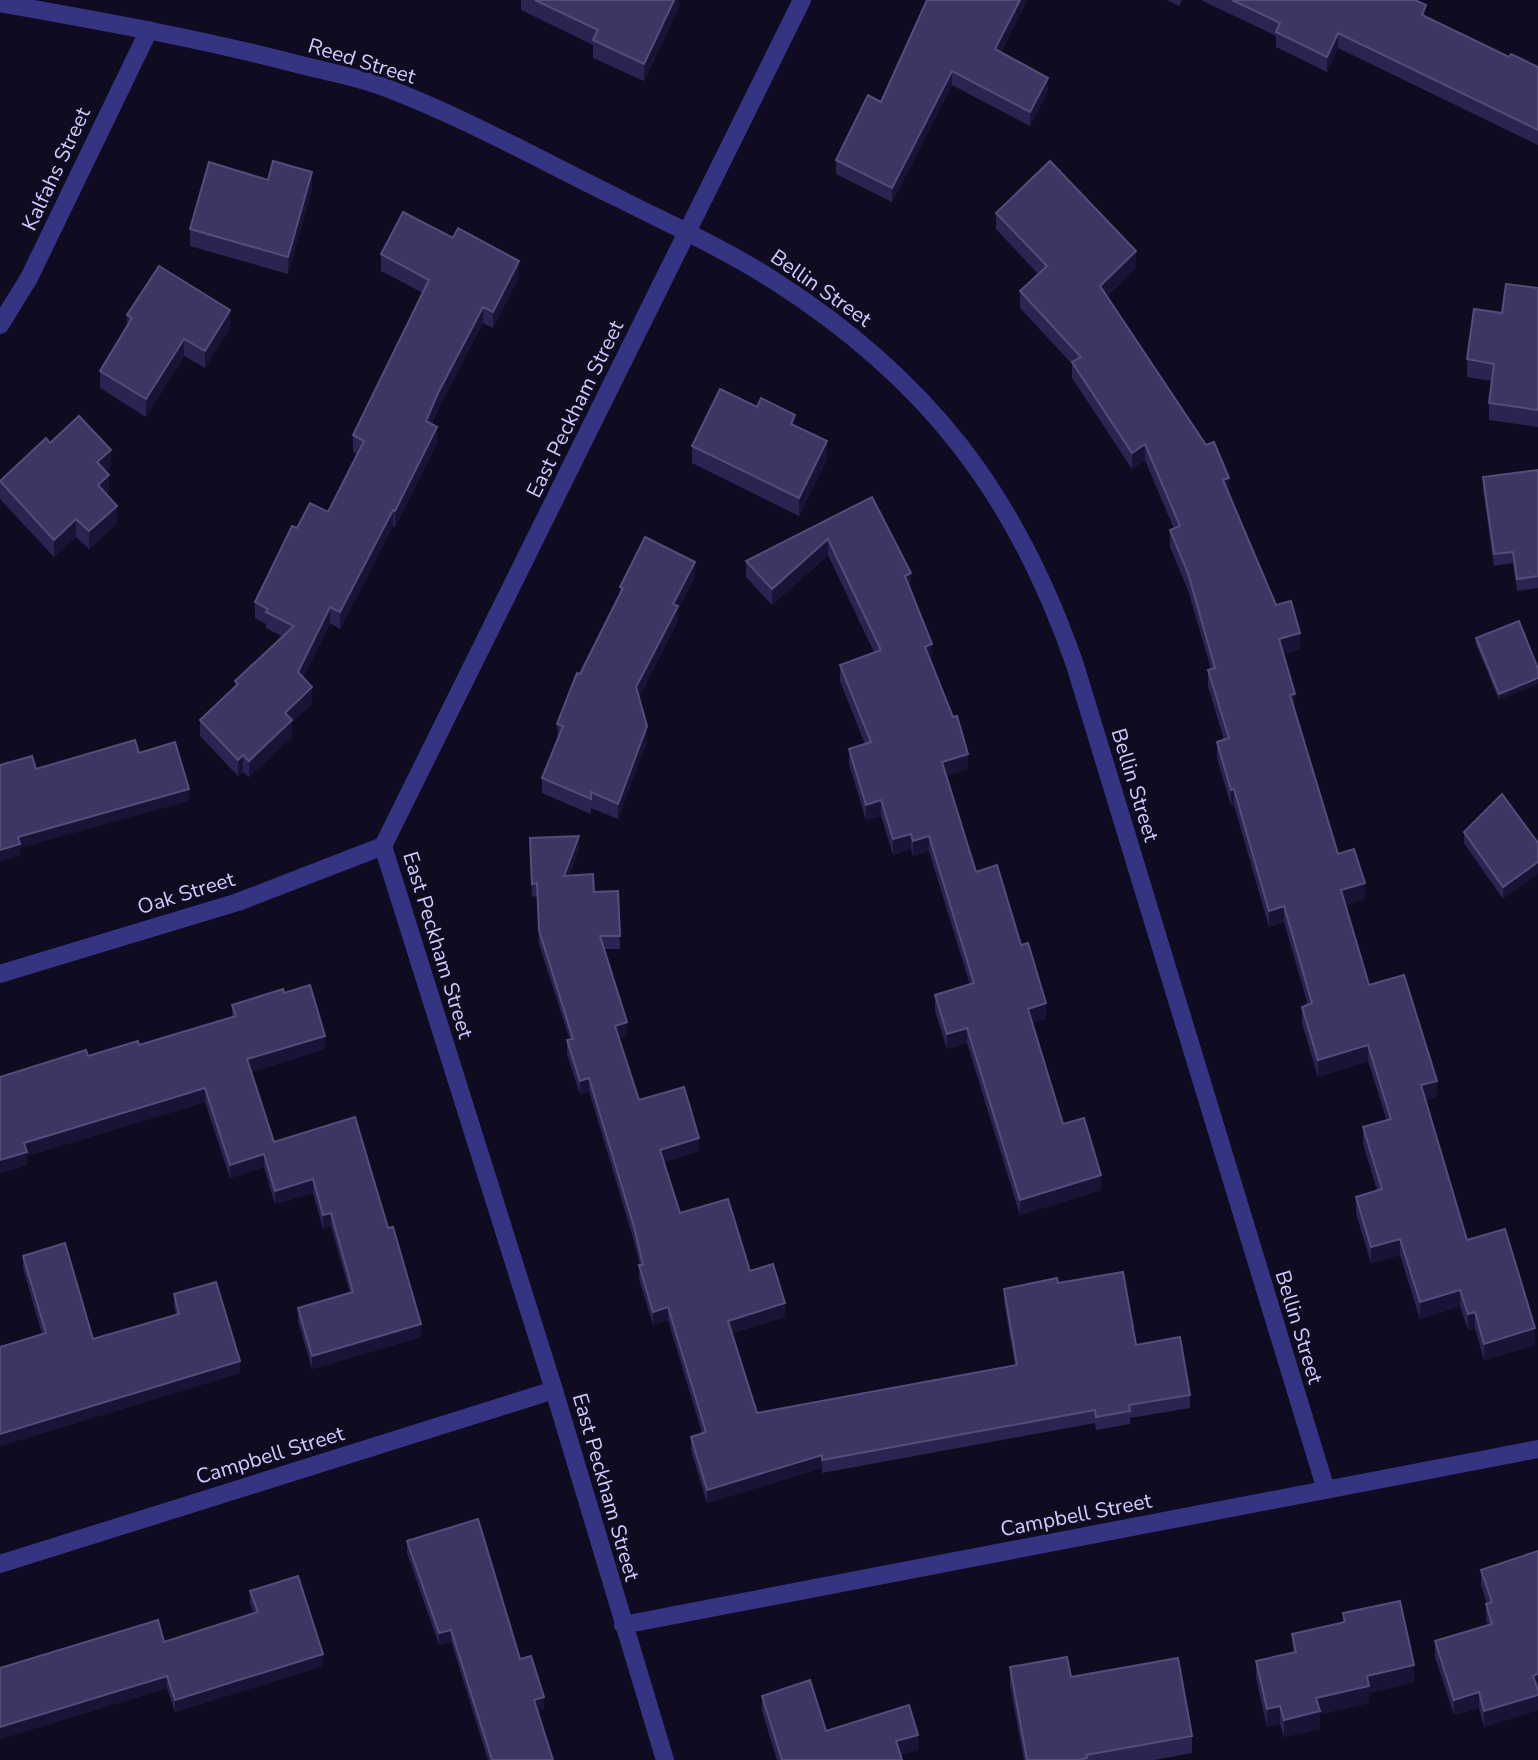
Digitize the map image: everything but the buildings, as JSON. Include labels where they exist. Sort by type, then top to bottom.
[{"type":"street","name":"East Peckham Street","points":[[665,1760],[554,1390],[383,846],[802,0]]},
{"type":"street","name":"Reed Street","points":[[0,3],[249,51],[383,87],[507,142],[687,232]]},
{"type":"street","name":"Kalfahs Street","points":[[0,325],[29,278],[149,30]]},
{"type":"street","name":"Bellin Street","points":[[687,232],[773,279],[886,363],[950,432],[979,470],[1021,536],[1052,599],[1075,665],[1326,1490]]},
{"type":"street","name":"Oak Street","points":[[0,974],[238,902],[383,846]]},
{"type":"street","name":"Campbell Street","points":[[0,1564],[554,1390]]},
{"type":"street","name":"Campbell Street","points":[[623,1625],[1538,1450]]}]
